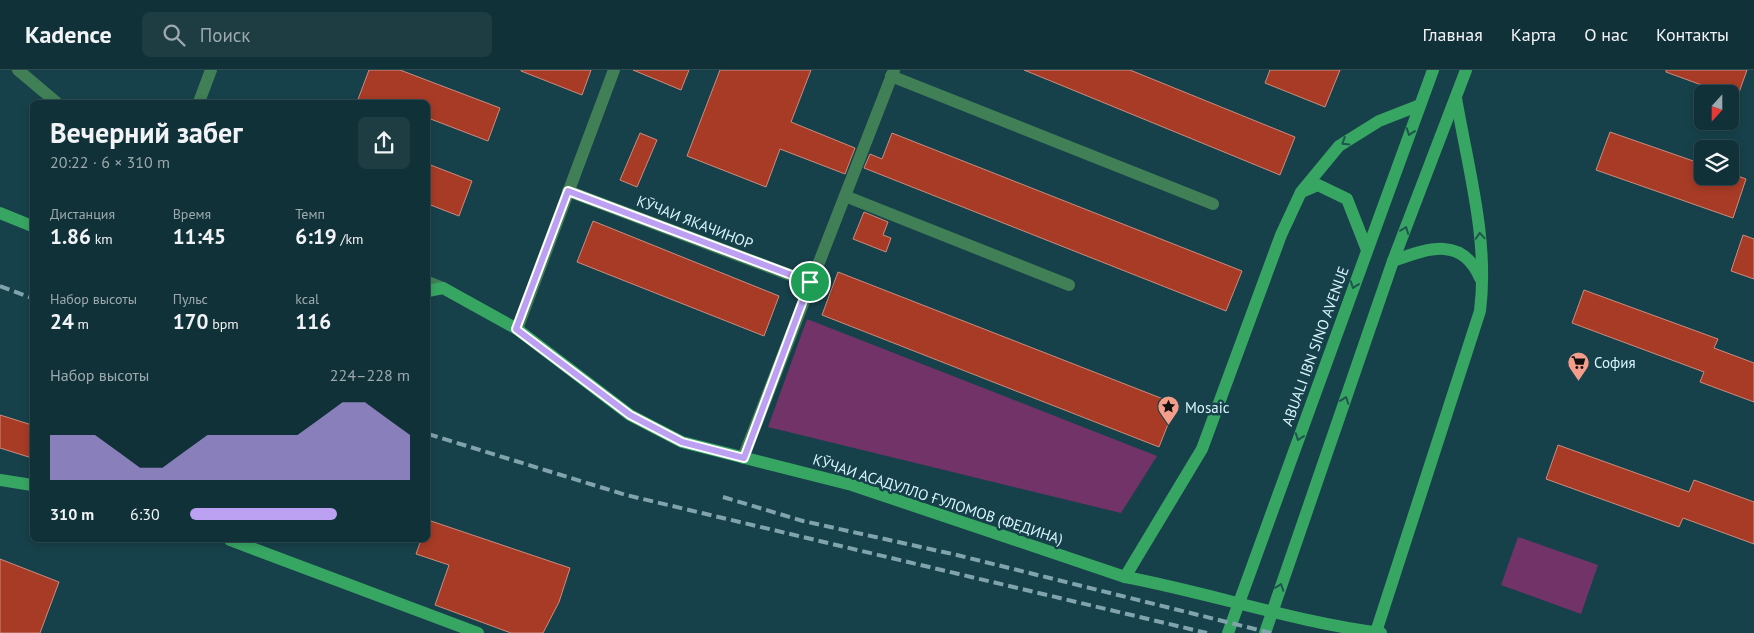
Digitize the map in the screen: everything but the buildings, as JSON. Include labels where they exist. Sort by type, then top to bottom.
[{"type":"main road","name":"ABUALI IBN SINO AVENUE","points":[[1228,633],[1433,70]]},
{"type":"main road","points":[[1265,633],[1393,262],[1466,70]]},
{"type":"main road","points":[[1379,633],[1480,311],[1483,285],[1479,225],[1456,98]]},
{"type":"main road","points":[[1125,577],[1202,449],[1281,235],[1301,192],[1339,146],[1380,121],[1420,105]]},
{"type":"main road","points":[[1301,192],[1318,185],[1347,199],[1367,250]]},
{"type":"main road","points":[[0,213],[30,225]]},
{"type":"main road","points":[[1393,262],[1423,251],[1442,247],[1461,253],[1476,267],[1483,285]]},
{"type":"main road","points":[[430,290],[443,288]]},
{"type":"main road","name":"КӮЧАИ АСАДУЛЛО ҒУЛОМОВ (ФЕДИНА)","points":[[443,288],[516,329],[630,415],[682,442],[852,486],[1125,577],[1166,585],[1320,623],[1379,633]]},
{"type":"main road","points":[[0,480],[30,485]]},
{"type":"main road","points":[[235,542],[478,633]]},
{"type":"street","points":[[18,70],[54,100]]},
{"type":"street","points":[[200,100],[211,70]]},
{"type":"street","points":[[516,329],[614,70]]},
{"type":"street","points":[[744,458],[810,282],[892,73],[1213,204]]},
{"type":"street","name":"КӮЧАИ ЯКАЧИНОР","points":[[568,191],[810,282]]},
{"type":"street","points":[[845,196],[1069,285]]},
{"type":"street","points":[[430,283],[443,288]]},
{"type":"shaded area","points":[[807,319],[1157,456],[1121,513],[768,427]]},
{"type":"shaded area","points":[[1518,537],[1598,565],[1581,614],[1501,585]]},
{"type":"railway","points":[[0,286],[30,297]]},
{"type":"railway","points":[[430,435],[626,495],[1207,633]]},
{"type":"railway","points":[[723,497],[803,521],[957,555],[1271,633]]},
{"type":"place","name":"София","points":[[1578,381]]},
{"type":"place","name":"Mosaic","points":[[1169,426]]},
{"type":"route","points":[[568,191],[810,282],[744,458],[682,442],[630,415],[516,329],[568,191]]}]
